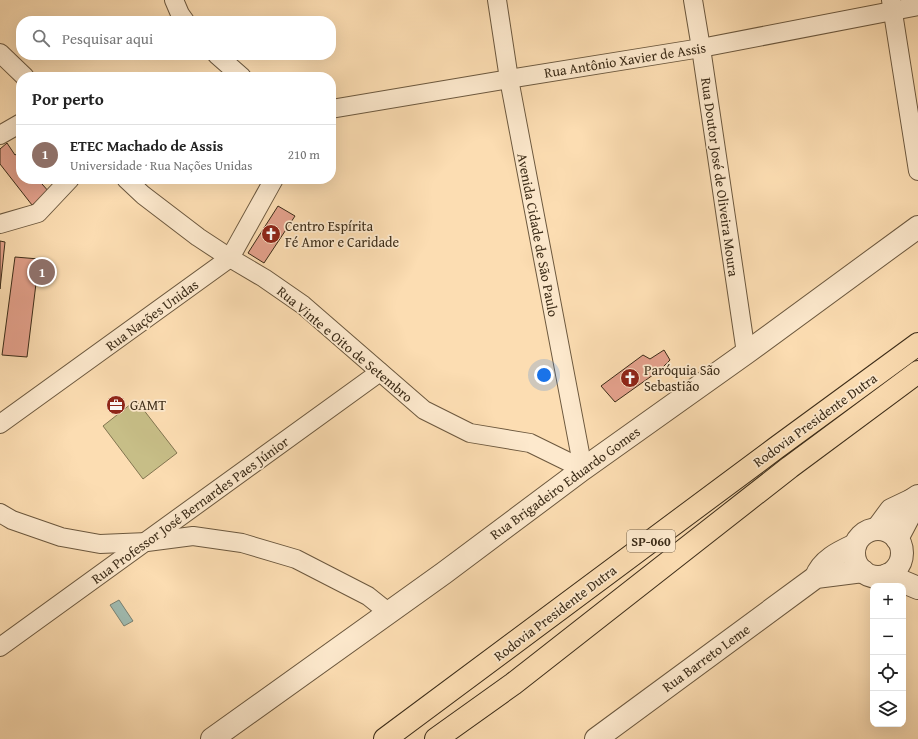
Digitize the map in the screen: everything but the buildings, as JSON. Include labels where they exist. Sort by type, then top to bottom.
[{"type":"highway","name":"Rodovia Presidente Dutra","points":[[385,739],[770,452],[918,344]]},
{"type":"highway","name":"Rodovia Presidente Dutra","points":[[436,739],[513,684],[790,467],[918,372]]},
{"type":"street","points":[[174,0],[181,16]]},
{"type":"street","name":"Avenida Cidade de São Paulo","points":[[498,0],[508,79],[583,469]]},
{"type":"street","name":"Rua Doutor José de Oliveira Moura","points":[[693,0],[746,353]]},
{"type":"street","points":[[892,5],[918,171]]},
{"type":"street","name":"Rua Antônio Xavier de Assis","points":[[336,108],[701,48],[892,5],[918,6]]},
{"type":"street","points":[[0,53],[21,72]]},
{"type":"street","points":[[223,60],[236,72]]},
{"type":"street","points":[[0,135],[16,126]]},
{"type":"street","points":[[0,224],[38,213],[65,184]]},
{"type":"street","name":"Rua Vinte e Oito de Setembro","points":[[131,184],[143,195],[192,233],[264,278],[303,305],[424,410],[470,433],[530,443],[583,469]]},
{"type":"street","name":"Rua Nações Unidas","points":[[0,424],[230,258],[271,184]]},
{"type":"street","name":"Rua Brigadeiro Eduardo Gomes","points":[[212,739],[444,573],[583,469],[746,353],[918,227]]},
{"type":"street","name":"Rua Professor José Bernardes Paes Júnior","points":[[0,647],[380,372]]},
{"type":"street","points":[[877,529],[891,510],[915,498]]},
{"type":"street","points":[[855,545],[855,559],[858,566],[863,571],[874,576],[887,574],[893,570],[898,565],[901,557],[899,544],[915,498]]},
{"type":"street","points":[[0,513],[12,520],[61,537],[100,544],[147,542],[193,536],[242,543],[296,559],[368,596],[388,612]]},
{"type":"street","points":[[816,577],[822,566],[832,558],[855,545],[864,534],[870,530],[877,529],[892,533],[918,575]]},
{"type":"street","points":[[816,577],[863,571]]},
{"type":"street","points":[[887,574],[918,588]]},
{"type":"street","name":"Rua Barreto Leme","points":[[596,739],[816,577]]},
{"type":"shaded area","points":[[136,400],[177,453],[143,479],[103,426]]},
{"type":"shaded area","points":[[119,600],[133,621],[124,626],[110,605]]},
{"type":"place","name":"Centro Espírita Fé Amor e Caridade","points":[[271,234]]},
{"type":"place","name":"ETEC Machado de Assis","points":[[42,272]]},
{"type":"place","name":"Paróquia São Sebastião","points":[[630,378]]},
{"type":"place","name":"GAMT","points":[[116,405]]}]
